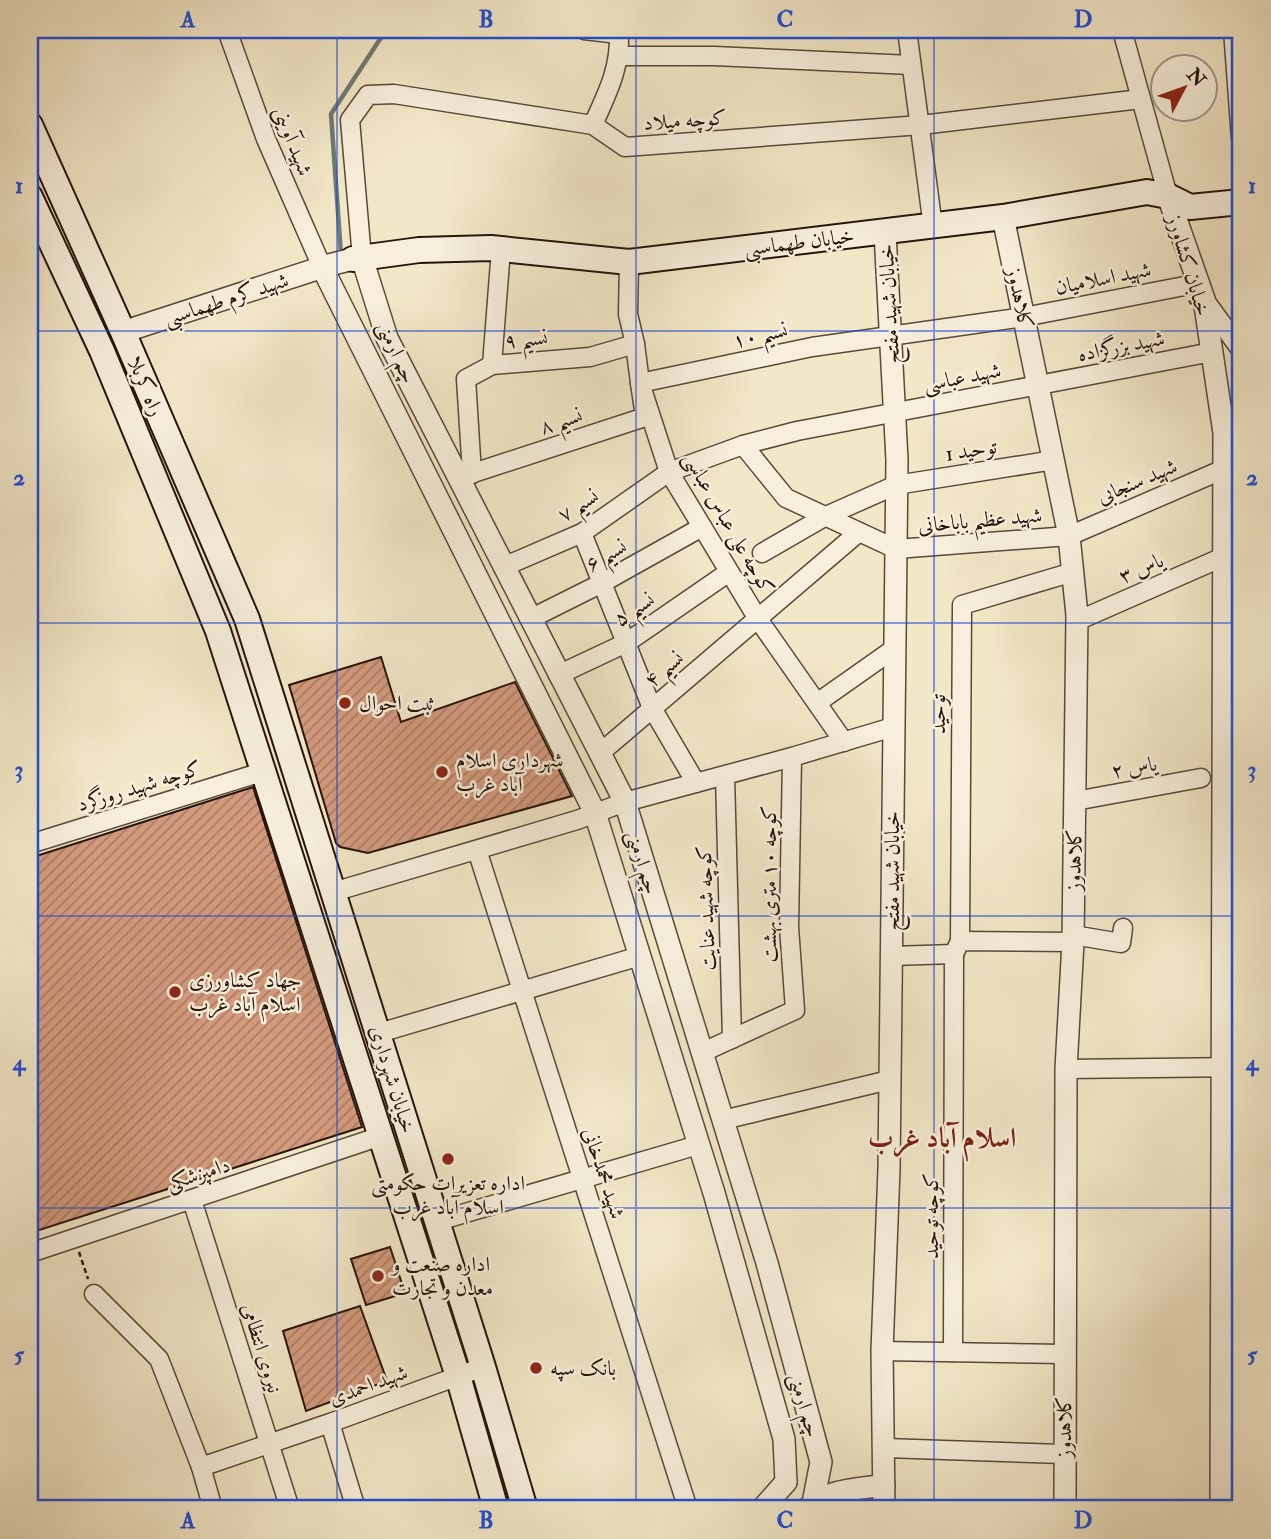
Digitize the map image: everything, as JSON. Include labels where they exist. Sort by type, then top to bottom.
[{"type":"main road","name":"راه کربلا","points":[[30,125],[247,619],[256,650]]},
{"type":"main road","name":"خیابان طهماسبی","points":[[358,259],[419,250],[500,249],[629,262],[933,227],[1147,192],[1168,196],[1190,207],[1241,202]]},
{"type":"main road","name":"راه کربلا","points":[[30,197],[102,351],[228,659]]},
{"type":"main road","points":[[204,597],[232,586]]},
{"type":"main road","points":[[228,659],[256,650]]},
{"type":"main road","name":"خیابان شهرداری","points":[[256,650],[438,1221],[525,1509]]},
{"type":"main road","name":"خیابان شهرداری","points":[[228,659],[262,772],[458,1376],[496,1509]]},
{"type":"street","name":"شهید آوینی","points":[[227,30],[266,139],[326,266]]},
{"type":"street","points":[[584,30],[619,32],[619,56],[612,84],[593,125]]},
{"type":"street","points":[[907,30],[933,227]]},
{"type":"street","points":[[1122,30],[1168,196]]},
{"type":"street","points":[[1233,30],[1241,139]]},
{"type":"street","points":[[619,56],[714,56],[911,65]]},
{"type":"street","name":"کوچه میلاد","points":[[358,259],[351,120],[368,95],[394,94],[593,125],[625,147],[921,125],[1140,99]]},
{"type":"street","name":"خیابان کشاورز","points":[[1168,196],[1202,291],[1230,460],[1223,557],[1231,1067],[1221,1509]]},
{"type":"street","name":"کلاهدوز","points":[[1003,217],[1069,536],[1077,621],[1073,939],[1066,1069],[1063,1454],[1065,1509]]},
{"type":"street","name":"خیابان شهید مفتح","points":[[884,1509],[882,1351],[889,1168],[896,550],[895,413],[885,232]]},
{"type":"street","name":"نسیم ۹","points":[[500,249],[492,365],[590,357],[635,344]]},
{"type":"street","name":"شهید کرم طهماسبی","points":[[123,332],[326,266],[358,259]]},
{"type":"street","name":"چم ارمنی","points":[[358,259],[387,338],[465,476],[503,567],[625,802],[767,1263],[821,1462],[810,1506]]},
{"type":"street","name":"کوچه علی عباس عباسی","points":[[629,262],[628,314],[640,383],[669,472],[758,618],[844,742]]},
{"type":"street","name":"چم ارمنی","points":[[326,266],[595,813],[698,1145],[784,1438],[786,1482]]},
{"type":"street","points":[[1202,291],[1241,350]]},
{"type":"street","name":"شهید اسلامیان","points":[[891,336],[1202,291]]},
{"type":"street","name":"نسیم ۱۰","points":[[640,383],[812,347],[891,336]]},
{"type":"street","name":"شهید بزرگزاده","points":[[1039,385],[1212,352]]},
{"type":"street","points":[[465,476],[466,379],[492,365]]},
{"type":"street","name":"نسیم ۸","points":[[465,476],[645,417],[640,383]]},
{"type":"street","name":"شهید عباسی","points":[[743,445],[797,431],[1039,385]]},
{"type":"street","points":[[743,445],[786,498],[896,550]]},
{"type":"street","name":"نسیم ۷","points":[[503,567],[582,533],[669,472],[743,445]]},
{"type":"street","name":"توحید 1","points":[[762,553],[826,516],[896,485],[1054,460]]},
{"type":"street","name":"شهید سنجابی","points":[[1069,536],[1230,460]]},
{"type":"street","name":"نسیم ۶","points":[[530,619],[602,583],[702,527]]},
{"type":"street","name":"نسیم ۴","points":[[599,754],[859,532]]},
{"type":"street","points":[[582,533],[652,708],[696,783]]},
{"type":"street","name":"شهید عظیم باباخانی","points":[[896,550],[1069,536]]},
{"type":"street","name":"یاس ۳","points":[[1077,621],[1223,557]]},
{"type":"street","name":"نسیم ۵","points":[[558,675],[626,643],[729,572]]},
{"type":"street","name":"توحید","points":[[957,948],[962,605],[1073,572]]},
{"type":"street","points":[[817,703],[895,648]]},
{"type":"street","points":[[333,892],[477,850],[625,802],[893,727]]},
{"type":"street","name":"کوچه ۱۰ متری بهشت","points":[[732,1039],[795,1010],[789,926],[792,757]]},
{"type":"street","name":"کوچه شهید روزگرد","points":[[30,844],[262,772]]},
{"type":"street","name":"کوچه شهید عنایت","points":[[725,776],[732,1039]]},
{"type":"street","name":"یاس ۲","points":[[1075,801],[1201,778]]},
{"type":"street","name":"شهید محمدخانی","points":[[477,850],[688,1509]]},
{"type":"street","points":[[892,956],[1073,939],[1121,943],[1123,928]]},
{"type":"street","name":"کوچه توحید","points":[[953,1352],[957,948]]},
{"type":"street","points":[[379,1033],[640,956]]},
{"type":"street","points":[[703,1052],[732,1039]]},
{"type":"street","points":[[1066,1069],[1231,1067]]},
{"type":"street","points":[[723,1119],[889,1080]]},
{"type":"street","name":"دامپزشکی","points":[[30,1254],[381,1136]]},
{"type":"street","points":[[438,1221],[698,1145]]},
{"type":"street","name":"نیروی انتظامی","points":[[192,1200],[290,1509]]},
{"type":"street","points":[[94,1294],[159,1359],[201,1467],[213,1509]]},
{"type":"street","points":[[882,1351],[1064,1354]]},
{"type":"street","name":"شهید احمدی","points":[[201,1467],[483,1367]]},
{"type":"street","points":[[330,1423],[356,1509]]},
{"type":"street","points":[[885,1448],[1063,1454]]},
{"type":"street","points":[[762,1509],[786,1482],[810,1506],[830,1495],[884,1485]]},
{"type":"path","points":[[74,1239],[94,1294]]},
{"type":"building","name":"شهرداری اسلام آباد غرب","points":[[381,657],[401,722],[515,682],[572,796],[368,853],[340,847],[336,843],[289,685]]},
{"type":"building","name":"جهاد کشاورزی اسلام آباد غرب","points":[[253,787],[362,1127],[30,1233],[30,858]]},
{"type":"building","name":"اداره صنعت و معدن و تجارت","points":[[390,1247],[405,1293],[366,1305],[351,1259]]},
{"type":"building","points":[[360,1306],[387,1381],[306,1411],[283,1331]]},
{"type":"waterway","points":[[341,255],[331,114],[386,30]]},
{"type":"place","name":"ثبت احوال","points":[[345,703]]},
{"type":"place","name":"شهرداری اسلام آباد غرب","points":[[442,772]]},
{"type":"place","name":"جهاد کشاورزی اسلام آباد غرب","points":[[175,992]]},
{"type":"place","name":"اداره تعزیرات حکومتی اسلام آباد غرب","points":[[448,1159]]},
{"type":"place","name":"اداره صنعت و معدن و تجارت","points":[[378,1276]]},
{"type":"place","name":"بانک سپه","points":[[536,1368]]},
{"type":"district","name":"اسلام آباد غرب","points":[[942,1137]]}]
